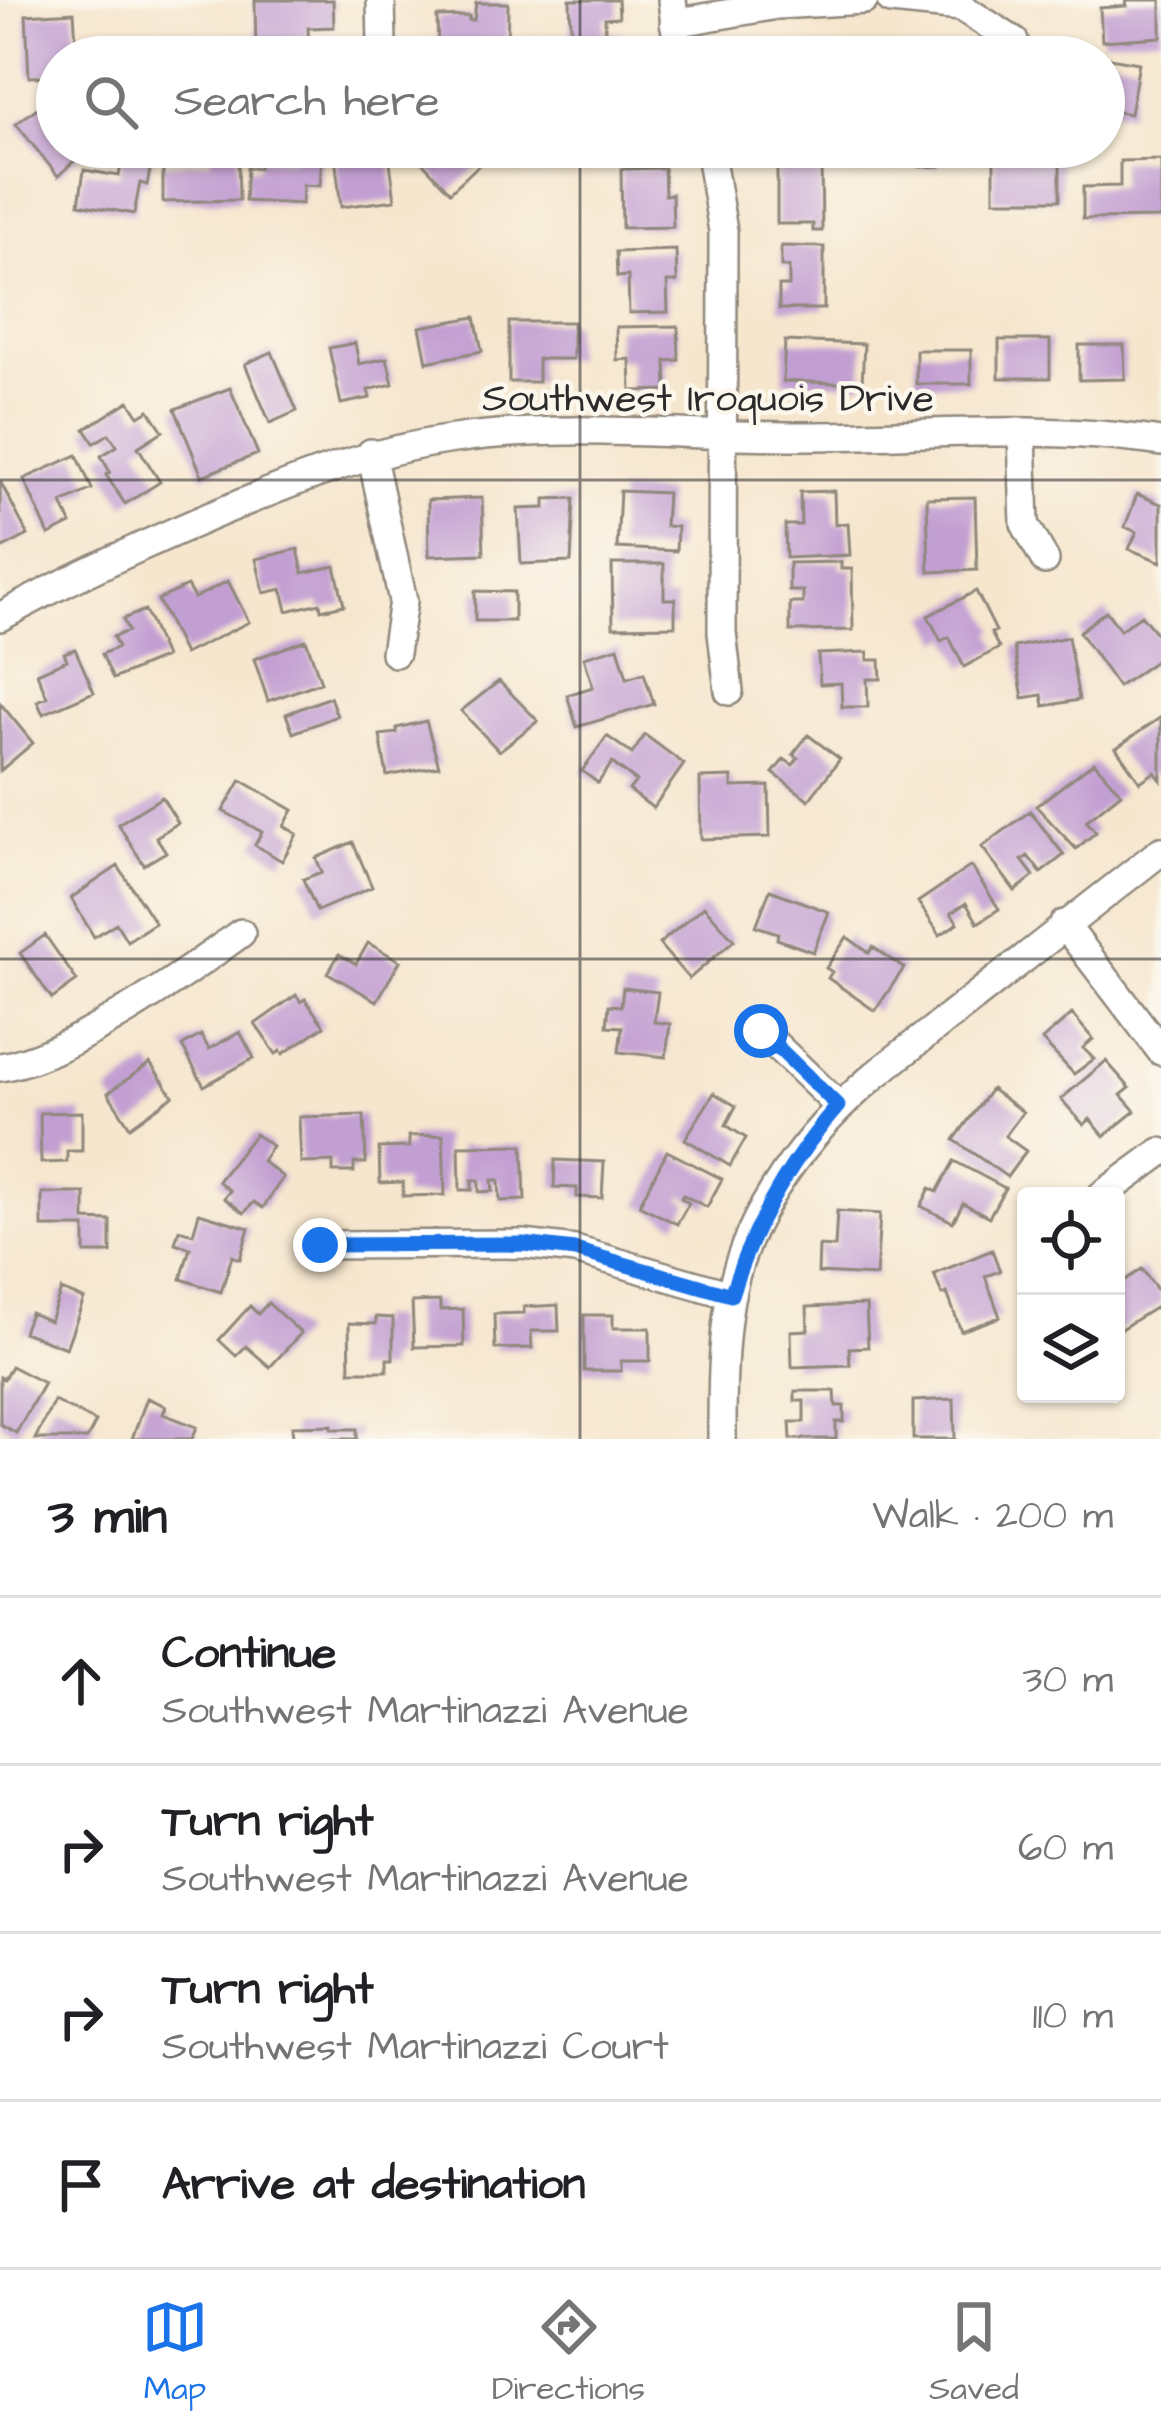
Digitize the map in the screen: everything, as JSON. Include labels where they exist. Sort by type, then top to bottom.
[{"type":"street","points":[[381,0],[382,36]]},
{"type":"street","points":[[673,12],[864,0]]},
{"type":"street","points":[[892,0],[961,7],[1006,36]]},
{"type":"street","points":[[712,168],[723,231],[722,633],[729,691]]},
{"type":"street","name":"Southwest Iroquois Drive","points":[[0,617],[68,579],[165,536],[371,453],[457,438],[552,432],[722,437],[1022,434],[1118,435],[1161,442]]},
{"type":"street","points":[[1022,434],[1025,524],[1045,560]]},
{"type":"street","points":[[371,453],[403,601],[394,653]]},
{"type":"street","points":[[722,1439],[731,1295],[744,1254],[792,1163],[838,1106],[1161,851]]},
{"type":"street","points":[[1064,924],[1161,1052]]},
{"type":"street","points":[[0,1067],[53,1052],[196,966],[241,933]]},
{"type":"street","points":[[761,1031],[838,1106]]},
{"type":"street","points":[[1113,1187],[1161,1152]]},
{"type":"street","points":[[320,1245],[523,1244],[575,1250],[731,1295]]},
{"type":"building","points":[[255,0],[333,0],[334,27],[308,28],[308,36],[256,36]]},
{"type":"building","points":[[570,0],[618,0],[619,17],[605,18],[605,33],[622,36],[571,36]]},
{"type":"building","points":[[1126,0],[1161,0],[1161,37],[1102,36],[1100,8],[1127,6]]},
{"type":"building","points":[[476,3],[508,3],[507,36],[438,36],[437,17],[474,20]]},
{"type":"building","points":[[74,12],[76,36],[36,36],[36,77],[29,77],[26,15]]},
{"type":"building","points":[[1125,61],[1139,63],[1130,114],[1125,113]]},
{"type":"building","points":[[36,109],[36,149],[16,124]]},
{"type":"building","points":[[1161,160],[1161,218],[1083,219],[1083,187],[1120,186],[1125,161]]},
{"type":"building","points":[[121,168],[151,168],[147,185],[140,183],[134,214],[79,204],[84,170],[119,176]]},
{"type":"building","points":[[163,168],[238,168],[239,200],[163,202]]},
{"type":"building","points":[[247,168],[321,168],[320,186],[303,185],[302,204],[245,201]]},
{"type":"building","points":[[336,168],[391,168],[395,200],[341,207]]},
{"type":"building","points":[[428,168],[476,168],[450,192]]},
{"type":"building","points":[[664,168],[665,195],[672,194],[673,227],[622,228],[621,169]]},
{"type":"building","points":[[777,168],[821,168],[822,231],[813,231],[813,224],[777,224]]},
{"type":"building","points":[[994,168],[1060,168],[1060,200],[994,200]]},
{"type":"building","points":[[781,246],[824,247],[824,309],[779,309],[779,286],[789,286],[789,267],[781,267]]},
{"type":"building","points":[[676,250],[677,282],[667,282],[668,312],[629,313],[628,276],[617,277],[616,252]]},
{"type":"building","points":[[475,317],[482,351],[427,362],[420,327]]},
{"type":"building","points":[[509,322],[573,322],[573,359],[538,359],[538,382],[509,382]]},
{"type":"building","points":[[678,326],[679,360],[666,361],[667,390],[631,391],[630,359],[617,360],[616,327]]},
{"type":"building","points":[[999,340],[1050,340],[1050,378],[999,378]]},
{"type":"building","points":[[785,341],[864,344],[862,384],[783,381]]},
{"type":"building","points":[[355,343],[359,364],[387,358],[393,384],[368,390],[370,398],[341,404],[329,348]]},
{"type":"building","points":[[1079,345],[1124,345],[1125,379],[1079,380]]},
{"type":"building","points":[[916,350],[971,350],[971,384],[916,384]]},
{"type":"building","points":[[272,352],[297,411],[270,423],[245,364]]},
{"type":"building","points":[[230,388],[258,454],[202,476],[175,409]]},
{"type":"building","points":[[129,401],[139,416],[149,410],[163,431],[138,447],[160,482],[125,504],[106,475],[110,472],[101,456],[117,446],[109,434],[94,443],[85,429]]},
{"type":"building","points":[[77,455],[92,489],[62,503],[71,524],[49,535],[24,479]]},
{"type":"building","points":[[0,481],[28,535],[3,548],[0,542]]},
{"type":"building","points":[[620,491],[667,493],[665,526],[677,527],[676,551],[617,548]]},
{"type":"building","points":[[834,491],[835,524],[848,523],[850,555],[786,558],[785,525],[801,525],[800,492]]},
{"type":"building","points":[[1137,494],[1161,504],[1161,562],[1129,549],[1137,532],[1125,527]]},
{"type":"building","points":[[975,497],[977,570],[929,572],[927,498]]},
{"type":"building","points":[[482,498],[484,554],[429,556],[428,500]]},
{"type":"building","points":[[574,498],[571,562],[521,564],[518,509],[545,508],[545,499]]},
{"type":"building","points":[[298,549],[303,573],[335,566],[344,605],[321,610],[320,603],[287,611],[282,589],[264,593],[256,559]]},
{"type":"building","points":[[841,562],[841,569],[852,569],[853,630],[790,631],[790,603],[803,603],[803,591],[789,591],[789,563]]},
{"type":"building","points":[[612,564],[664,564],[664,599],[675,599],[675,626],[613,627]]},
{"type":"building","points":[[228,581],[249,622],[184,654],[158,600],[187,586],[194,598]]},
{"type":"building","points":[[475,591],[514,592],[514,621],[475,621]]},
{"type":"building","points":[[976,591],[999,648],[964,667],[949,637],[941,641],[928,616]]},
{"type":"building","points":[[145,610],[165,657],[113,679],[102,654],[118,647],[113,637],[128,631],[123,619]]},
{"type":"building","points":[[1106,611],[1120,630],[1141,615],[1161,639],[1161,657],[1118,687],[1079,632]]},
{"type":"building","points":[[1068,637],[1079,700],[1044,706],[1042,695],[1023,698],[1014,647]]},
{"type":"building","points":[[306,640],[321,682],[268,701],[254,659]]},
{"type":"building","points":[[618,647],[627,678],[644,673],[654,704],[577,727],[567,695],[593,687],[584,657]]},
{"type":"building","points":[[75,649],[94,692],[43,714],[37,701],[47,697],[37,673],[67,660],[64,653]]},
{"type":"building","points":[[868,652],[868,660],[880,660],[881,679],[867,679],[868,707],[842,707],[841,683],[820,684],[818,654]]},
{"type":"building","points":[[499,681],[538,721],[499,751],[461,711]]},
{"type":"building","points":[[330,697],[337,716],[293,733],[286,714]]},
{"type":"building","points":[[0,703],[33,743],[0,771]]},
{"type":"building","points":[[1161,717],[1161,780],[1155,772],[1140,782],[1116,748]]},
{"type":"building","points":[[426,721],[439,766],[387,776],[380,735]]},
{"type":"building","points":[[645,735],[684,764],[653,808],[629,790],[636,781],[612,763],[598,783],[582,771],[607,736],[632,754]]},
{"type":"building","points":[[808,735],[840,759],[809,800],[773,773],[784,759],[793,765],[798,758],[793,754]]},
{"type":"building","points":[[1094,762],[1121,793],[1086,821],[1096,832],[1076,849],[1036,806]]},
{"type":"building","points":[[732,777],[732,787],[769,786],[770,837],[701,839],[700,778]]},
{"type":"building","points":[[241,780],[293,810],[284,826],[297,834],[282,861],[255,845],[262,832],[223,811]]},
{"type":"building","points":[[162,797],[178,823],[156,837],[166,852],[144,865],[118,824]]},
{"type":"building","points":[[1030,811],[1064,855],[1041,873],[1028,856],[1022,860],[1034,876],[1015,891],[982,847]]},
{"type":"building","points":[[353,842],[372,887],[317,911],[303,879],[322,872],[316,858]]},
{"type":"building","points":[[118,866],[155,923],[127,941],[116,923],[94,937],[71,898]]},
{"type":"building","points":[[971,866],[999,909],[978,923],[966,903],[951,913],[958,923],[940,935],[918,902]]},
{"type":"building","points":[[770,890],[829,912],[813,952],[756,926]]},
{"type":"building","points":[[704,906],[734,940],[689,979],[659,944]]},
{"type":"building","points":[[45,935],[77,981],[52,999],[20,953]]},
{"type":"building","points":[[847,937],[869,953],[873,947],[904,968],[875,1011],[828,978],[832,972],[826,968]]},
{"type":"building","points":[[368,943],[400,961],[377,1001],[328,973],[339,954],[356,964]]},
{"type":"building","points":[[623,988],[658,992],[654,1022],[670,1024],[666,1057],[619,1052],[622,1027],[607,1026],[609,1005],[621,1006]]},
{"type":"building","points":[[296,995],[301,1002],[305,999],[324,1026],[276,1054],[255,1024]]},
{"type":"building","points":[[1072,1014],[1093,1039],[1083,1048],[1094,1059],[1074,1074],[1042,1040]]},
{"type":"building","points":[[240,1032],[254,1058],[204,1086],[182,1046],[201,1035],[209,1049]]},
{"type":"building","points":[[1106,1061],[1130,1088],[1121,1095],[1135,1111],[1104,1136],[1090,1119],[1084,1125],[1061,1099]]},
{"type":"building","points":[[150,1063],[173,1096],[130,1127],[108,1093]]},
{"type":"building","points":[[991,1089],[1023,1112],[1005,1136],[1026,1151],[1007,1177],[954,1140]]},
{"type":"building","points":[[714,1093],[736,1106],[726,1125],[746,1138],[730,1166],[685,1139]]},
{"type":"building","points":[[82,1112],[82,1151],[67,1151],[67,1162],[41,1163],[40,1113]]},
{"type":"building","points":[[364,1115],[366,1163],[354,1163],[354,1172],[333,1172],[333,1162],[301,1163],[299,1117]]},
{"type":"building","points":[[255,1134],[272,1146],[262,1161],[283,1177],[263,1208],[254,1202],[244,1213],[224,1198],[230,1191],[218,1181]]},
{"type":"building","points":[[443,1135],[445,1195],[403,1196],[403,1182],[380,1183],[379,1148],[409,1147],[409,1136]]},
{"type":"building","points":[[523,1145],[525,1200],[500,1201],[499,1180],[492,1180],[493,1191],[479,1192],[479,1180],[472,1180],[472,1190],[460,1190],[459,1146]]},
{"type":"building","points":[[667,1151],[722,1179],[707,1207],[683,1195],[689,1203],[677,1224],[639,1205]]},
{"type":"building","points":[[555,1160],[604,1162],[602,1198],[577,1197],[577,1188],[554,1187]]},
{"type":"building","points":[[954,1161],[1005,1188],[989,1217],[963,1203],[953,1222],[921,1206],[930,1188],[937,1192]]},
{"type":"building","points":[[42,1193],[85,1193],[85,1220],[111,1221],[111,1253],[85,1253],[85,1227],[42,1227]]},
{"type":"building","points":[[837,1211],[880,1214],[876,1276],[818,1273],[819,1246],[835,1247]]},
{"type":"building","points":[[199,1213],[249,1228],[240,1259],[232,1256],[221,1292],[181,1279],[190,1248],[175,1243],[179,1230],[193,1234]]},
{"type":"building","points":[[992,1250],[1000,1271],[985,1276],[1000,1317],[961,1331],[947,1293],[942,1295],[934,1274]]},
{"type":"building","points":[[1142,1269],[1161,1295],[1161,1304],[1125,1326],[1125,1295],[1125,1280]]},
{"type":"building","points":[[61,1290],[84,1299],[66,1348],[23,1332],[30,1313],[50,1321]]},
{"type":"building","points":[[440,1301],[440,1310],[463,1309],[464,1346],[414,1347],[412,1302]]},
{"type":"building","points":[[268,1303],[301,1333],[270,1367],[246,1346],[236,1356],[219,1340],[250,1306],[258,1314]]},
{"type":"building","points":[[558,1305],[559,1331],[531,1331],[532,1348],[495,1349],[494,1314]]},
{"type":"building","points":[[866,1305],[868,1347],[849,1348],[850,1365],[792,1367],[791,1331],[808,1330],[807,1307]]},
{"type":"building","points":[[584,1315],[613,1315],[613,1328],[650,1328],[650,1361],[621,1361],[621,1371],[584,1371]]},
{"type":"building","points":[[376,1317],[393,1318],[393,1359],[387,1359],[387,1371],[350,1371],[349,1323],[376,1324]]},
{"type":"building","points":[[11,1366],[44,1383],[16,1433],[0,1424],[0,1377],[4,1379]]},
{"type":"building","points":[[795,1391],[835,1391],[836,1406],[844,1406],[844,1422],[836,1422],[836,1439],[791,1439],[790,1422],[804,1422],[804,1401],[795,1401]]},
{"type":"building","points":[[147,1398],[166,1406],[163,1414],[197,1427],[192,1439],[132,1439]]},
{"type":"building","points":[[954,1399],[955,1439],[913,1439],[913,1401]]},
{"type":"building","points":[[54,1401],[96,1422],[87,1439],[35,1439]]},
{"type":"building","points":[[332,1425],[332,1429],[357,1429],[357,1439],[293,1439],[292,1426]]},
{"type":"route","points":[[320,1245],[523,1244],[575,1250],[731,1295],[763,1214],[792,1163],[838,1106],[761,1031]]}]
